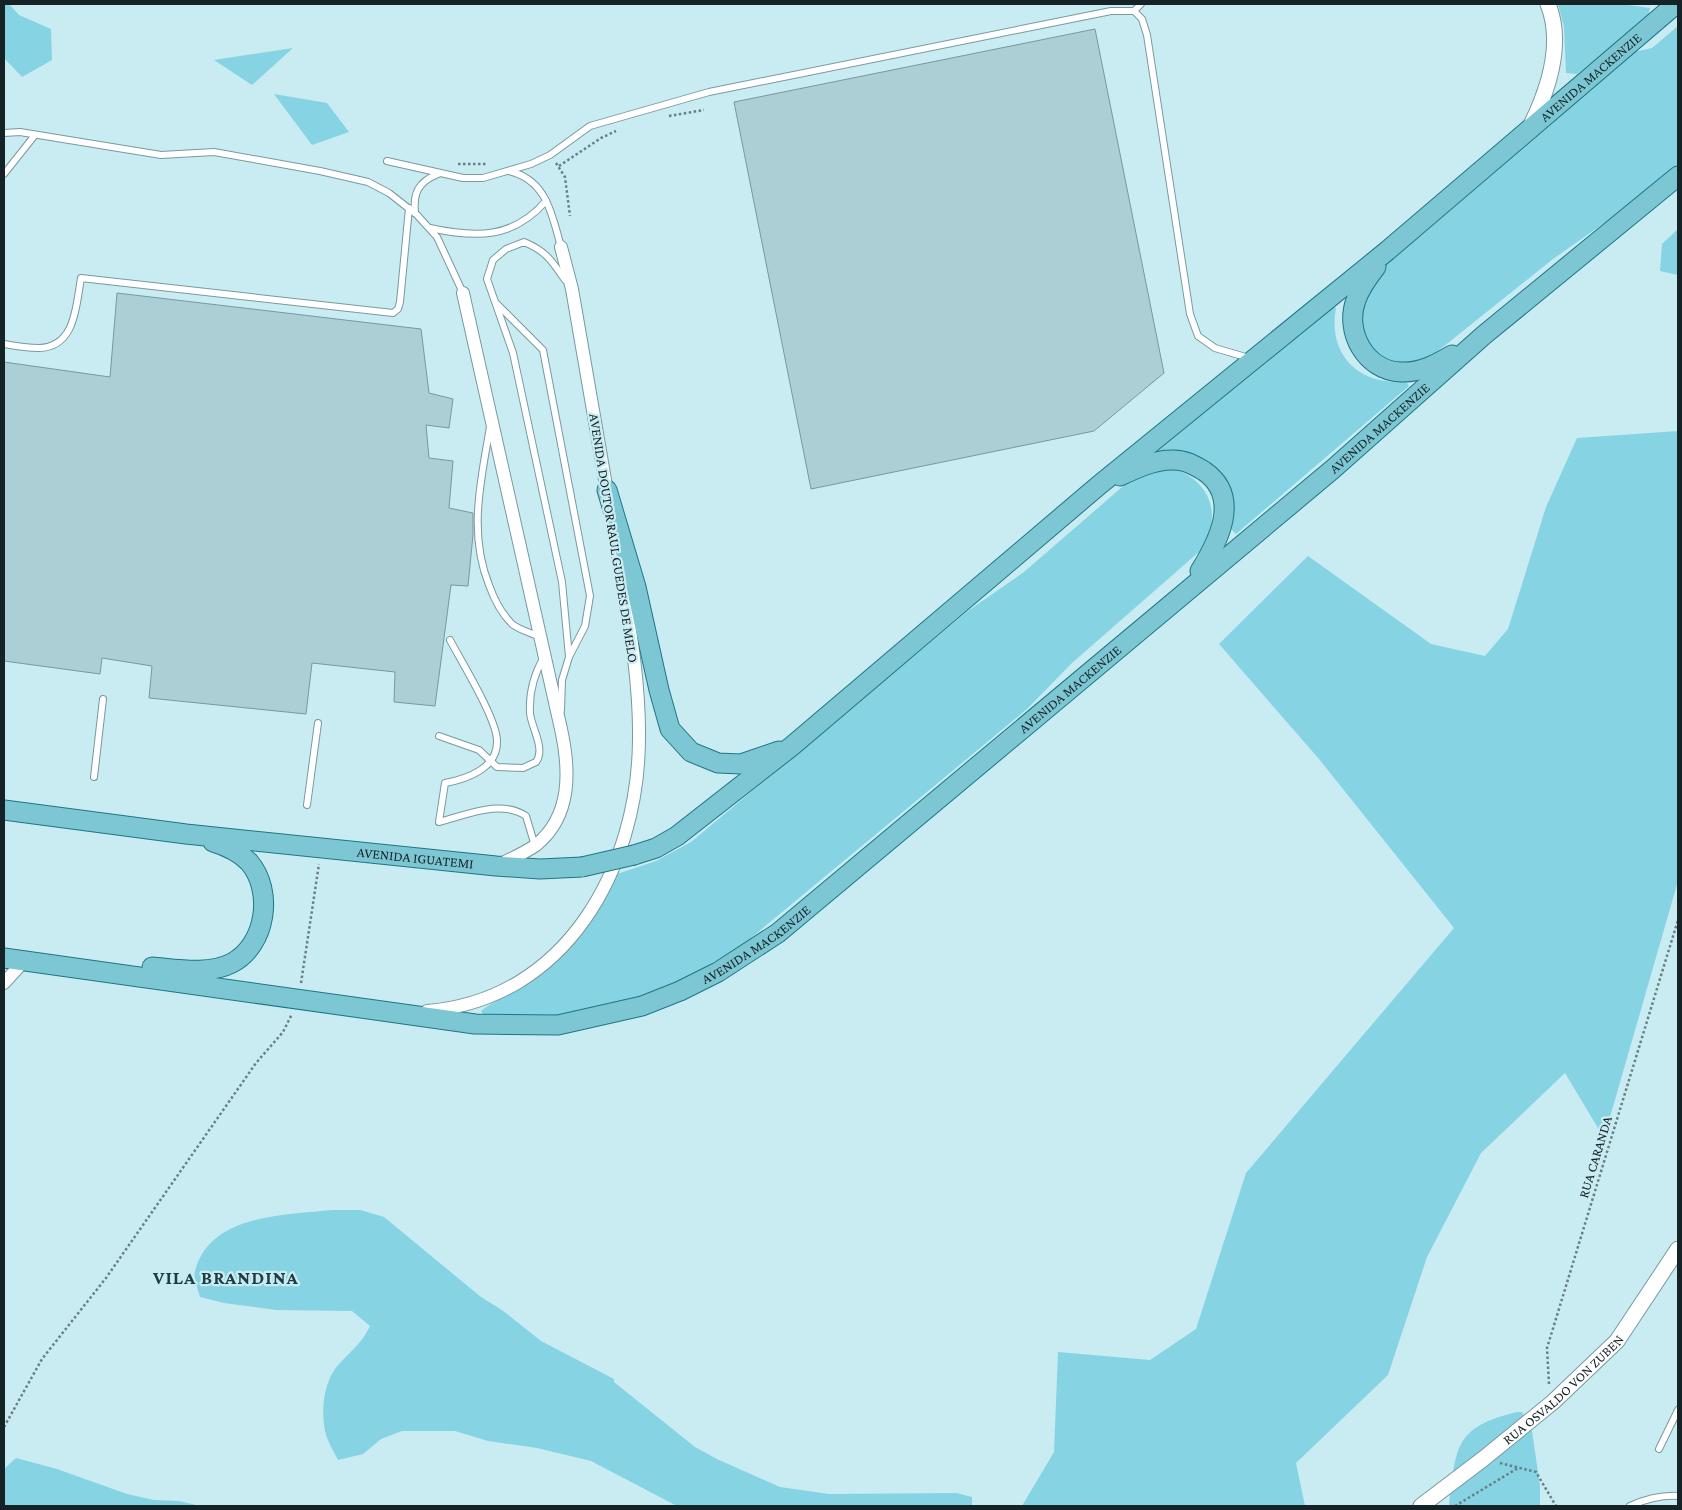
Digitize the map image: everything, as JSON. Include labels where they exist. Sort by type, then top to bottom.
[{"type":"main road","name":"AVENIDA MACKENZIE","points":[[792,746],[1098,486],[1386,251],[1676,4]]},
{"type":"main road","name":"AVENIDA MACKENZIE","points":[[385,1011],[475,1024],[558,1025],[642,1006],[680,991],[718,972],[778,933],[1333,469],[1484,335],[1678,176]]},
{"type":"main road","points":[[1386,251],[1369,276],[1356,300],[1354,308],[1354,334],[1370,361],[1385,370],[1402,372],[1419,370],[1436,364],[1484,335]]},
{"type":"main road","points":[[1098,486],[1138,468],[1171,460],[1190,463],[1209,475],[1224,501],[1224,521],[1214,548],[1190,587]]},
{"type":"main road","points":[[607,490],[636,587],[659,690],[670,729],[691,752],[718,763],[741,764],[792,746]]},
{"type":"main road","name":"AVENIDA IGUATEMI","points":[[4,810],[186,834],[496,866],[540,869],[582,866],[634,855],[656,848],[678,836],[792,746]]},
{"type":"main road","points":[[94,970],[123,964],[180,969],[218,968],[232,963],[246,952],[254,940],[262,921],[263,902],[260,882],[249,862],[228,847],[186,834]]},
{"type":"main road","points":[[4,958],[385,1011]]},
{"type":"street","points":[[1527,132],[1544,98],[1552,66],[1554,40],[1551,12],[1548,4]]},
{"type":"street","name":"AVENIDA DOUTOR RAUL GUEDES DE MELO","points":[[385,1011],[453,1009],[474,1003],[513,986],[550,962],[589,915],[624,839],[636,793],[639,740],[632,643],[572,289],[561,247]]},
{"type":"street","points":[[463,293],[561,729],[568,770],[560,814],[551,830],[534,846],[496,866]]},
{"type":"street","points":[[4,983],[24,960]]},
{"type":"street","name":"RUA OSVALDO VON ZUBEN","points":[[1420,1506],[1483,1459],[1553,1402],[1618,1341],[1678,1248]]},
{"type":"lane","points":[[387,161],[440,174],[463,178],[483,178],[550,155],[590,126],[709,92],[1111,11],[1134,11],[1141,4]]},
{"type":"lane","points":[[1134,11],[1142,19],[1147,35],[1190,314],[1198,336],[1215,348],[1252,359]]},
{"type":"lane","points":[[4,133],[35,135],[161,156],[214,152],[328,172],[368,182],[389,193],[409,208],[429,228],[441,244],[463,293]]},
{"type":"lane","points":[[4,174],[35,135]]},
{"type":"lane","points":[[508,171],[530,179],[550,206],[561,247]]},
{"type":"lane","points":[[415,213],[416,191],[423,182],[440,174]]},
{"type":"lane","points":[[429,228],[469,235],[512,228],[526,221],[546,201]]},
{"type":"lane","points":[[4,344],[40,348],[54,344],[66,336],[74,321],[81,278],[393,313],[398,309],[409,208]]},
{"type":"lane","points":[[569,657],[562,582],[513,353],[487,279],[493,260],[506,249],[524,242],[539,248],[551,259],[572,289]]},
{"type":"lane","points":[[494,300],[543,350],[590,596],[585,626],[569,657],[562,680],[561,729]]},
{"type":"lane","points":[[492,418],[478,497],[477,531],[481,565],[496,602],[513,625],[540,637]]},
{"type":"lane","points":[[450,640],[480,695],[496,734],[496,748],[477,774],[445,783],[439,822],[486,810],[510,808],[526,816],[534,846]]},
{"type":"lane","points":[[439,736],[479,750],[497,768],[523,768],[539,760],[530,706],[536,670],[544,656]]},
{"type":"lane","points":[[94,777],[103,699]]},
{"type":"lane","points":[[307,805],[318,723]]},
{"type":"lane","points":[[1659,1449],[1678,1410]]},
{"type":"lane","points":[[1630,1506],[1646,1499],[1667,1495],[1678,1496]]},
{"type":"path","points":[[667,116],[704,110]]},
{"type":"path","points":[[558,166],[601,138],[621,129]]},
{"type":"path","points":[[550,155],[558,166],[567,186],[570,216]]},
{"type":"path","points":[[453,164],[494,163]]},
{"type":"path","points":[[4,1427],[42,1359],[106,1278],[256,1064],[284,1032],[299,1000],[322,848]]},
{"type":"path","name":"RUA CARANDA","points":[[1553,1402],[1548,1376],[1547,1348],[1678,920]]},
{"type":"path","points":[[1483,1459],[1536,1472],[1556,1506]]},
{"type":"path","points":[[1455,1506],[1519,1468]]},
{"type":"shaded area","points":[[4,4],[9,4],[19,15],[51,29],[52,60],[22,77],[4,58]]},
{"type":"shaded area","points":[[1558,4],[1622,4],[1650,8],[1648,17],[1577,74],[1566,73],[1564,27]]},
{"type":"shaded area","points":[[1678,26],[1678,165],[1637,200],[1553,259],[1433,355],[1418,362],[1400,364],[1391,363],[1375,355],[1369,349],[1363,337],[1356,313],[1385,266],[1492,175],[1540,129],[1634,52],[1652,48]]},
{"type":"shaded area","points":[[293,48],[252,85],[214,60]]},
{"type":"shaded area","points":[[274,94],[327,103],[349,132],[312,145]]},
{"type":"shaded area","points":[[1678,229],[1678,275],[1660,271],[1662,244]]},
{"type":"shaded area","points":[[1329,303],[1336,308],[1335,325],[1337,340],[1342,353],[1350,364],[1361,373],[1374,379],[1389,382],[1406,381],[1409,386],[1236,534],[1229,527],[1229,494],[1155,455],[1153,450]]},
{"type":"shaded area","points":[[1678,431],[1678,881],[1604,1138],[1565,1073],[1481,1153],[1427,1257],[1388,1375],[1296,1463],[1305,1506],[1022,1506],[1054,1452],[1058,1352],[1150,1360],[1196,1329],[1246,1173],[1454,928],[1319,759],[1219,644],[1308,556],[1431,644],[1485,656],[1508,629],[1546,507],[1577,438]]},
{"type":"shaded area","points":[[1174,469],[1197,482],[1210,502],[1211,526],[1207,539],[1200,551],[1072,663],[1027,709],[751,938],[703,968],[651,993],[624,1002],[568,1014],[539,1016],[485,1016],[481,1011],[531,982],[570,947],[601,905],[617,874],[656,861],[691,842],[968,611],[1024,572],[1129,481],[1146,471]]},
{"type":"shaded area","points":[[332,1210],[360,1210],[384,1217],[481,1297],[502,1310],[541,1341],[614,1379],[614,1382],[695,1447],[717,1459],[780,1487],[829,1494],[957,1493],[972,1497],[972,1506],[677,1506],[591,1461],[537,1448],[488,1441],[455,1431],[402,1431],[381,1439],[363,1454],[338,1460],[327,1438],[324,1426],[324,1396],[330,1377],[335,1369],[360,1342],[370,1326],[352,1311],[276,1310],[224,1303],[200,1297],[195,1280],[195,1271],[203,1252],[216,1238],[233,1228],[272,1216]]},
{"type":"shaded area","points":[[1522,1412],[1532,1431],[1540,1486],[1540,1506],[1449,1506],[1457,1455],[1469,1433],[1480,1425],[1496,1418]]},
{"type":"shaded area","points":[[16,1458],[57,1469],[127,1494],[154,1500],[179,1501],[200,1506],[4,1506],[4,1469]]},
{"type":"building","points":[[1095,29],[1164,373],[1094,431],[811,489],[734,102]]},
{"type":"building","points":[[117,293],[421,329],[429,393],[453,399],[449,428],[426,425],[429,458],[453,461],[449,508],[473,513],[473,535],[468,586],[451,585],[435,706],[394,702],[395,672],[312,663],[306,714],[149,698],[152,666],[102,658],[100,674],[4,661],[4,362],[110,377]]},
{"type":"district","name":"VILA BRANDINA","points":[[226,1277]]}]
